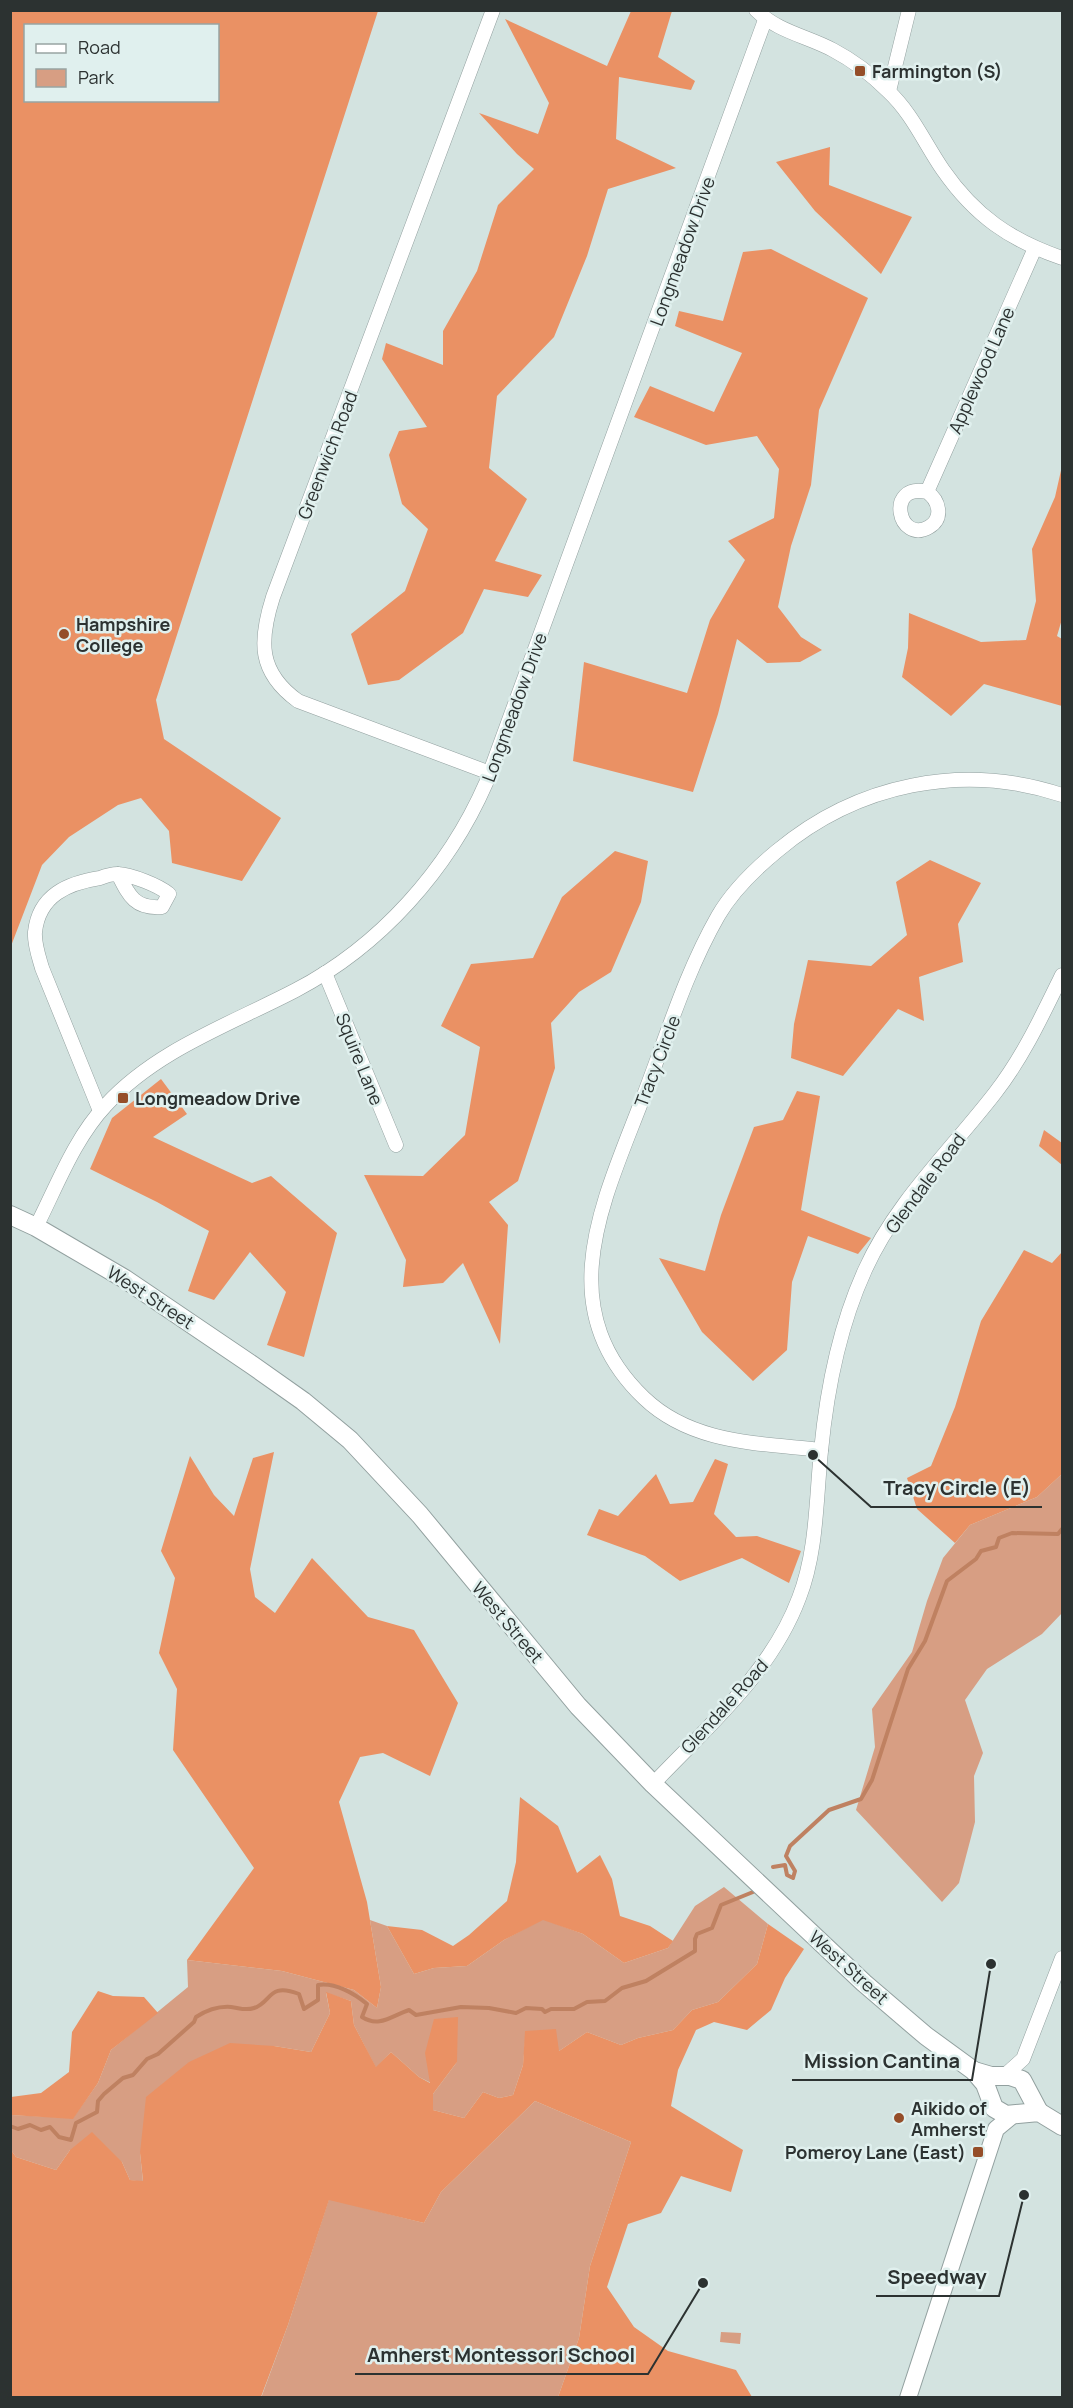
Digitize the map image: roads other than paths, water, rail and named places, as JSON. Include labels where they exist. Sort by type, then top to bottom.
[{"type":"main road","name":"West Street","points":[[10,1215],[36,1227],[125,1279],[303,1401],[350,1440],[420,1515],[578,1706],[653,1784],[864,1983],[926,2036],[974,2071],[985,2084],[991,2100]]},
{"type":"main road","name":"West Street","points":[[974,2071],[991,2076],[1017,2077],[1027,2089]]},
{"type":"main road","points":[[1004,2076],[994,2083],[991,2100],[999,2113],[1039,2112]]},
{"type":"main road","points":[[1027,2089],[1039,2112],[1062,2126]]},
{"type":"main road","points":[[1014,2114],[1026,2105],[1027,2089]]},
{"type":"street","name":"Greenwich Road","points":[[490,773],[298,701],[275,680],[268,667],[263,643],[273,597],[493,10]]},
{"type":"street","points":[[889,91],[909,10]]},
{"type":"street","name":"Longmeadow Drive","points":[[36,1227],[76,1147],[100,1111],[114,1097],[158,1060],[325,973],[381,931],[420,889],[463,828],[480,798],[490,773],[761,15]]},
{"type":"street","points":[[761,15],[777,27],[833,50],[889,91],[909,116],[944,171],[972,206],[999,229],[1035,248],[1062,258]]},
{"type":"street","name":"Applewood Lane","points":[[927,492],[1035,248]]},
{"type":"street","name":"Tracy Circle","points":[[821,1450],[721,1438],[700,1433],[669,1418],[644,1398],[623,1373],[606,1346],[595,1316],[590,1285],[591,1262],[602,1207],[692,968],[719,914],[747,876],[798,834],[824,817],[864,798],[894,789],[930,783],[988,779],[1041,788],[1062,795]]},
{"type":"street","points":[[100,1111],[42,968],[37,952],[35,932],[44,904],[60,889],[83,880],[117,874]]},
{"type":"street","name":"Squire Lane","points":[[325,973],[396,1145]]},
{"type":"street","name":"Glendale Road","points":[[653,1784],[751,1680],[771,1654],[788,1626],[800,1596],[812,1550],[826,1402],[838,1342],[865,1269],[900,1209],[996,1091],[1026,1047],[1062,975]]},
{"type":"street","points":[[1004,2076],[1023,2059],[1062,1958]]},
{"type":"street","points":[[1023,2059],[1027,2089]]},
{"type":"street","points":[[908,2397],[996,2129],[991,2100]]},
{"type":"street","points":[[996,2129],[1014,2114]]},
{"type":"waterway","points":[[773,1867],[785,1865],[787,1875],[793,1878],[795,1871],[786,1856],[790,1846],[829,1810],[861,1799],[872,1780],[908,1669],[925,1641],[947,1581],[976,1559],[981,1551],[996,1547],[999,1538],[1012,1533],[1058,1534],[1062,1529]]},
{"type":"waterway","points":[[10,2126],[18,2129],[30,2125],[41,2130],[50,2127],[59,2137],[71,2140],[76,2123],[97,2112],[98,2101],[104,2094],[123,2078],[133,2075],[147,2059],[158,2054],[194,2022],[196,2017],[208,2010],[222,2007],[254,2008],[281,1990],[299,1994],[304,2009],[318,2000],[318,1985],[338,1987],[367,2004],[362,2017],[374,2021],[385,2020],[409,2010],[416,2015],[461,2007],[489,2008],[516,2013],[526,2008],[542,2009],[545,2012],[551,2009],[574,2009],[587,2002],[605,2001],[622,1988],[646,1981],[695,1951],[697,1934],[712,1928],[721,1905],[753,1892]]},
{"type":"place","name":"Farmington (S)","points":[[860,71]]},
{"type":"place","name":"Hampshire College","points":[[64,634]]},
{"type":"place","name":"Longmeadow Drive","points":[[123,1098]]},
{"type":"place","name":"Tracy Circle (E)","points":[[813,1455]]},
{"type":"place","name":"Mission Cantina","points":[[991,1964]]},
{"type":"place","name":"Aikido of Amherst","points":[[899,2118]]},
{"type":"place","name":"Pomeroy Lane (East)","points":[[978,2152]]},
{"type":"place","name":"Speedway","points":[[1024,2195]]},
{"type":"place","name":"Amherst Montessori School","points":[[703,2283]]}]
